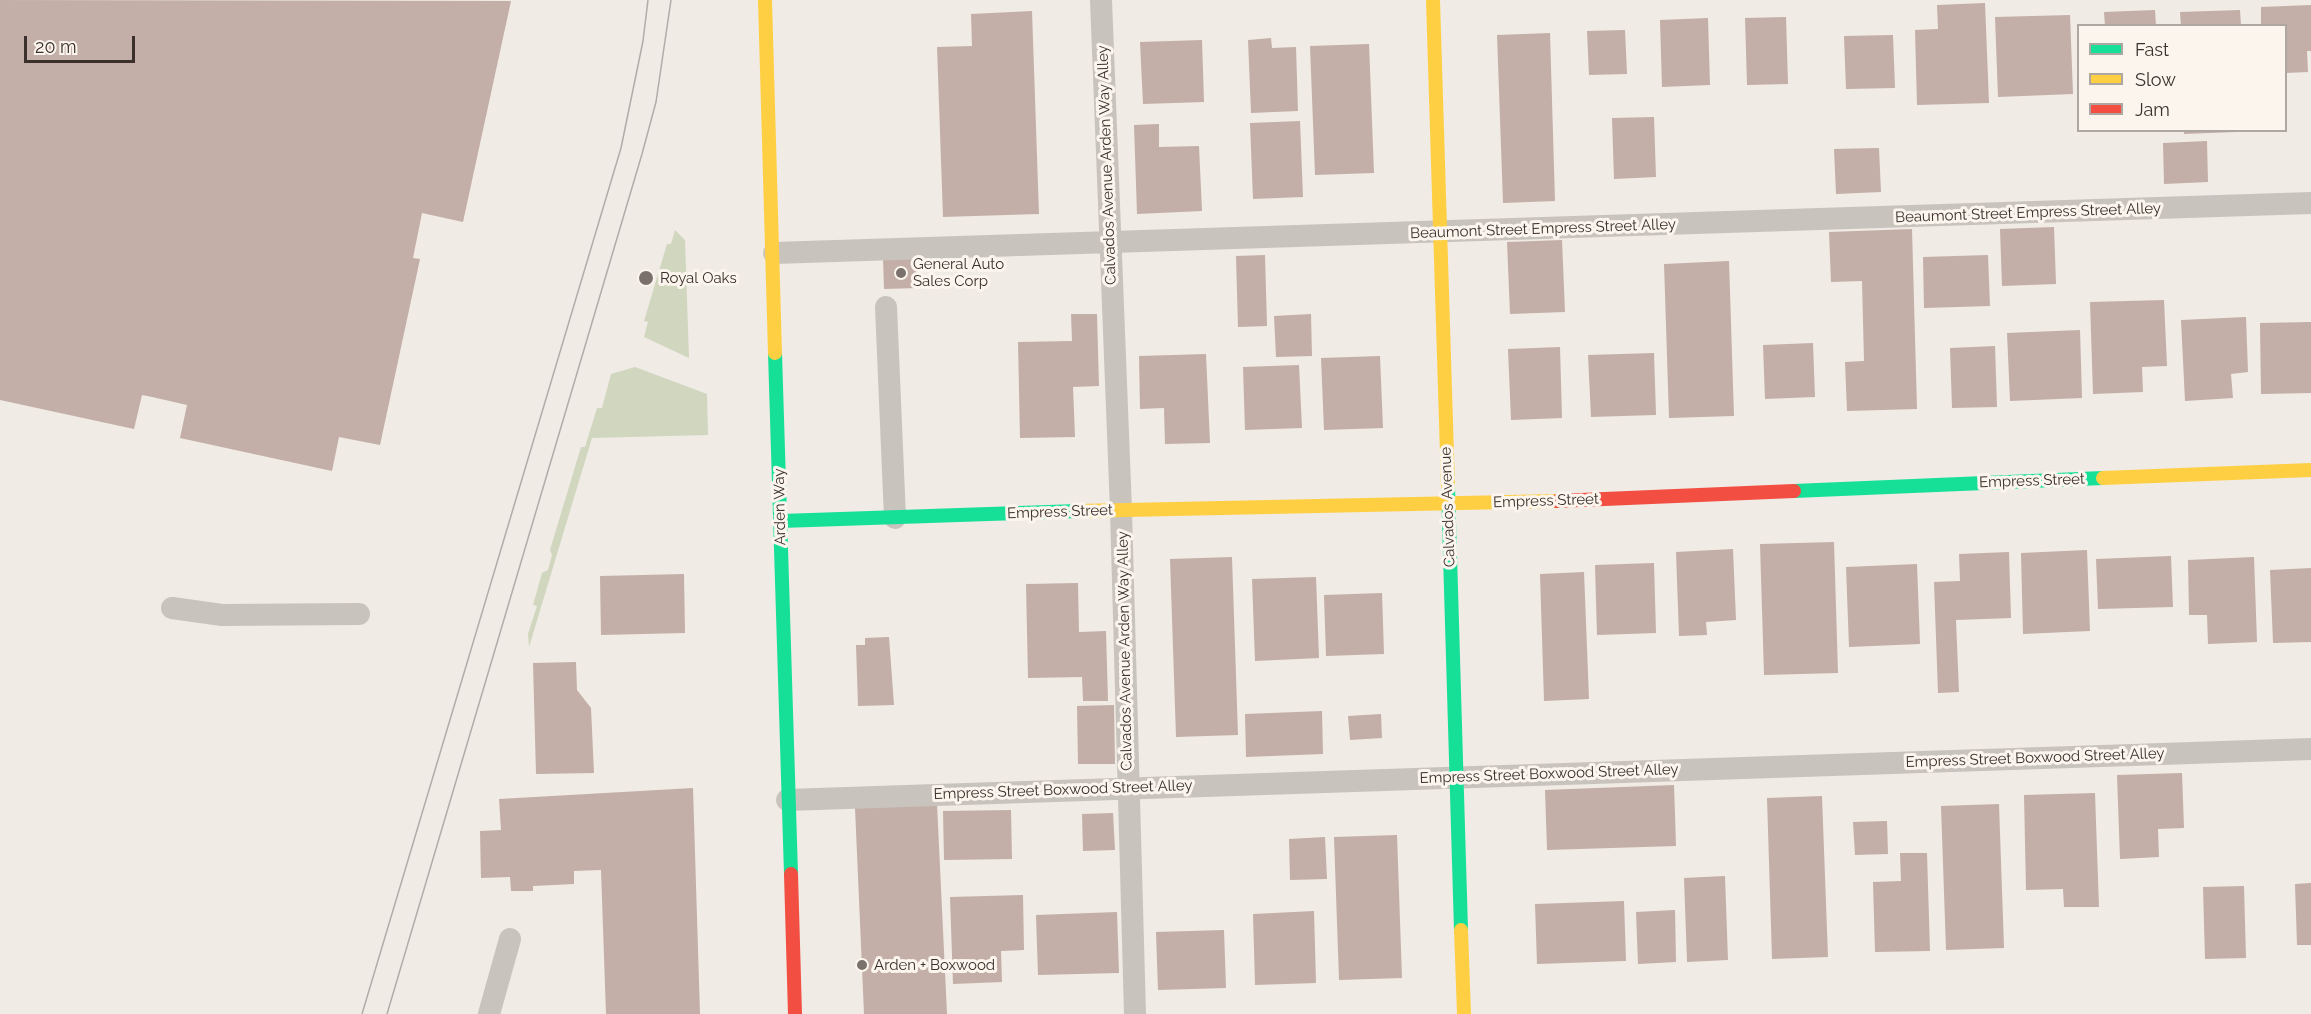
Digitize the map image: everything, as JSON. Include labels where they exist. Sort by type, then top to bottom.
[{"type":"street","name":"Arden Way","points":[[765,0],[795,1014]]},
{"type":"street","name":"Calvados Avenue","points":[[1433,0],[1464,1014]]},
{"type":"street","name":"Empress Street","points":[[781,521],[1121,510],[1448,505],[2311,470]]},
{"type":"lane","name":"Calvados Avenue Arden Way Alley","points":[[1101,0],[1121,510],[1135,1014]]},
{"type":"lane","name":"Beaumont Street Empress Street Alley","points":[[774,253],[2311,203]]},
{"type":"lane","points":[[886,307],[895,518]]},
{"type":"lane","points":[[172,608],[222,615],[359,614]]},
{"type":"lane","name":"Empress Street Boxwood Street Alley","points":[[787,800],[2311,749]]},
{"type":"lane","points":[[489,1014],[510,939]]},
{"type":"green space","points":[[675,230],[685,240],[689,358],[644,337],[648,322],[644,321],[667,244],[671,244]]},
{"type":"green space","points":[[635,367],[707,394],[708,435],[592,438],[529,647],[528,634],[537,606],[533,605],[542,573],[548,570],[552,555],[550,550],[581,447],[585,447],[597,408],[602,408],[611,374]]},
{"type":"building","points":[[0,0],[511,1],[463,222],[422,213],[413,258],[420,259],[380,445],[339,437],[332,471],[180,438],[187,405],[152,397],[142,395],[134,429],[0,400]]},
{"type":"building","points":[[1985,3],[1989,103],[1917,105],[1915,30],[1938,29],[1937,5]]},
{"type":"building","points":[[2311,5],[2311,51],[2307,51],[2308,72],[2287,73],[2287,24],[2261,24],[2261,7]]},
{"type":"building","points":[[2155,10],[2156,24],[2105,24],[2104,12]]},
{"type":"building","points":[[2240,10],[2241,24],[2181,24],[2180,12]]},
{"type":"building","points":[[1032,11],[1039,214],[943,217],[937,47],[972,46],[971,14]]},
{"type":"building","points":[[2070,15],[2073,94],[1998,97],[1995,17]]},
{"type":"building","points":[[1786,17],[1788,84],[1747,85],[1745,18]]},
{"type":"building","points":[[1708,18],[1710,85],[1662,87],[1660,20]]},
{"type":"building","points":[[1625,30],[1627,74],[1589,75],[1587,31]]},
{"type":"building","points":[[1550,33],[1555,201],[1503,203],[1497,35]]},
{"type":"building","points":[[1893,35],[1895,88],[1846,89],[1844,36]]},
{"type":"building","points":[[1271,38],[1272,48],[1296,47],[1298,111],[1251,113],[1248,40]]},
{"type":"building","points":[[1202,40],[1204,102],[1143,104],[1140,42]]},
{"type":"building","points":[[1369,44],[1374,173],[1315,175],[1310,46]]},
{"type":"building","points":[[1654,117],[1656,177],[1614,179],[1612,118]]},
{"type":"building","points":[[1300,121],[1303,197],[1253,199],[1250,123]]},
{"type":"building","points":[[1159,124],[1159,147],[1199,146],[1202,211],[1137,214],[1134,125]]},
{"type":"building","points":[[2184,132],[2236,132],[2184,134]]},
{"type":"building","points":[[2207,141],[2208,182],[2164,184],[2163,143]]},
{"type":"building","points":[[1879,148],[1881,192],[1836,194],[1834,149]]},
{"type":"building","points":[[2054,227],[2056,284],[2002,286],[2000,229]]},
{"type":"building","points":[[1912,229],[1917,409],[1847,411],[1845,362],[1864,361],[1862,281],[1831,282],[1829,232]]},
{"type":"building","points":[[1562,240],[1565,312],[1510,314],[1507,242]]},
{"type":"building","points":[[1265,255],[1267,326],[1238,327],[1236,256]]},
{"type":"building","points":[[1988,255],[1990,306],[1924,308],[1923,257]]},
{"type":"building","name":"General Auto Sales Corp","points":[[917,257],[918,288],[884,289],[883,258]]},
{"type":"building","points":[[1729,261],[1734,416],[1669,418],[1664,264]]},
{"type":"building","points":[[2164,300],[2167,366],[2142,367],[2143,392],[2093,394],[2090,302]]},
{"type":"building","points":[[1071,314],[1097,314],[1099,386],[1073,387],[1075,437],[1020,438],[1018,342],[1072,341]]},
{"type":"building","points":[[1311,314],[1312,356],[1276,357],[1274,316]]},
{"type":"building","points":[[2246,317],[2248,372],[2231,374],[2233,398],[2185,401],[2181,320]]},
{"type":"building","points":[[2311,322],[2311,393],[2261,394],[2260,323]]},
{"type":"building","points":[[2080,330],[2082,398],[2010,401],[2007,333]]},
{"type":"building","points":[[1813,343],[1815,397],[1765,399],[1763,345]]},
{"type":"building","points":[[1995,346],[1997,407],[1952,408],[1950,348]]},
{"type":"building","points":[[1560,347],[1562,418],[1511,420],[1508,349]]},
{"type":"building","points":[[1654,353],[1656,415],[1591,417],[1588,355]]},
{"type":"building","points":[[1206,354],[1210,443],[1165,444],[1164,408],[1140,409],[1139,356]]},
{"type":"building","points":[[1380,356],[1383,428],[1324,430],[1321,358]]},
{"type":"building","points":[[1299,365],[1302,428],[1245,430],[1243,367]]},
{"type":"building","points":[[1834,542],[1838,673],[1764,675],[1760,544]]},
{"type":"building","points":[[1733,549],[1736,620],[1706,622],[1707,635],[1679,636],[1676,552]]},
{"type":"building","points":[[2087,550],[2090,631],[2023,634],[2021,553]]},
{"type":"building","points":[[2009,552],[2011,618],[1956,620],[1959,692],[1938,693],[1934,582],[1960,581],[1959,554]]},
{"type":"building","points":[[2171,556],[2173,607],[2098,609],[2096,559]]},
{"type":"building","points":[[1232,557],[1238,735],[1176,737],[1170,559]]},
{"type":"building","points":[[2254,557],[2257,642],[2208,644],[2207,615],[2189,615],[2188,560]]},
{"type":"building","points":[[1654,563],[1656,633],[1597,635],[1595,565]]},
{"type":"building","points":[[1917,564],[1920,644],[1849,647],[1846,567]]},
{"type":"building","points":[[2311,568],[2311,642],[2273,643],[2270,570]]},
{"type":"building","points":[[1584,572],[1589,699],[1544,701],[1540,574]]},
{"type":"building","points":[[684,574],[685,633],[601,635],[600,576]]},
{"type":"building","points":[[1316,577],[1319,658],[1255,661],[1252,579]]},
{"type":"building","points":[[1078,583],[1079,632],[1106,631],[1108,701],[1083,701],[1082,677],[1028,678],[1026,584]]},
{"type":"building","points":[[1382,593],[1384,654],[1326,656],[1324,595]]},
{"type":"building","points":[[889,637],[894,705],[858,706],[856,645],[865,645],[865,638]]},
{"type":"building","points":[[576,662],[577,690],[591,708],[594,773],[536,774],[533,663]]},
{"type":"building","points":[[1114,705],[1115,764],[1078,764],[1077,706]]},
{"type":"building","points":[[1322,711],[1323,754],[1246,757],[1245,714]]},
{"type":"building","points":[[1381,714],[1382,738],[1350,740],[1348,716]]},
{"type":"building","points":[[2182,773],[2184,828],[2158,829],[2159,857],[2120,859],[2117,775]]},
{"type":"building","points":[[1674,785],[1676,846],[1547,850],[1545,790]]},
{"type":"building","points":[[693,788],[700,1014],[606,1014],[601,870],[574,871],[574,884],[533,886],[533,891],[511,891],[510,877],[481,878],[480,831],[501,830],[499,799]]},
{"type":"building","points":[[2095,793],[2099,907],[2064,907],[2063,889],[2026,890],[2024,795]]},
{"type":"building","points":[[1822,796],[1828,957],[1772,959],[1767,798]]},
{"type":"building","points":[[937,804],[947,1014],[864,1014],[855,808]]},
{"type":"building","points":[[1999,804],[2004,948],[1946,950],[1941,806]]},
{"type":"building","points":[[1011,810],[1012,859],[944,860],[943,811]]},
{"type":"building","points":[[1113,813],[1115,850],[1083,851],[1082,814]]},
{"type":"building","points":[[1887,821],[1888,854],[1855,855],[1853,822]]},
{"type":"building","points":[[1397,835],[1402,978],[1339,980],[1334,837]]},
{"type":"building","points":[[1325,837],[1327,879],[1290,880],[1289,839]]},
{"type":"building","points":[[1900,853],[1927,853],[1930,951],[1875,952],[1873,882],[1901,881]]},
{"type":"building","points":[[1725,876],[1728,960],[1687,962],[1684,878]]},
{"type":"building","points":[[2311,883],[2311,945],[2297,945],[2295,884]]},
{"type":"building","points":[[2244,886],[2246,958],[2205,959],[2203,887]]},
{"type":"building","points":[[1023,895],[1024,950],[1001,951],[1002,982],[953,984],[950,897]]},
{"type":"building","points":[[1624,901],[1626,961],[1537,964],[1535,904]]},
{"type":"building","points":[[1675,910],[1676,962],[1638,964],[1636,912]]},
{"type":"building","points":[[1314,911],[1316,983],[1255,985],[1253,914]]},
{"type":"building","points":[[1117,912],[1119,973],[1038,975],[1036,915]]},
{"type":"building","points":[[1224,930],[1226,988],[1158,990],[1156,932]]},
{"type":"tram line","points":[[362,1014],[621,148],[643,41],[648,0]]},
{"type":"tram line","points":[[387,1014],[642,154],[656,102],[671,0]]},
{"type":"traffic: fast","points":[[775,353],[791,874]]},
{"type":"traffic: fast","points":[[1794,491],[2103,478]]},
{"type":"traffic: fast","points":[[1448,487],[1461,930]]},
{"type":"traffic: fast","points":[[781,521],[1078,511]]},
{"type":"traffic: slow","points":[[765,0],[775,353]]},
{"type":"traffic: slow","points":[[1433,0],[1448,487]]},
{"type":"traffic: slow","points":[[2103,478],[2311,470]]},
{"type":"traffic: slow","points":[[1078,511],[1557,501]]},
{"type":"traffic: slow","points":[[1461,930],[1464,1014]]},
{"type":"traffic: jam","points":[[1557,501],[1794,491]]},
{"type":"traffic: jam","points":[[791,874],[795,1014]]},
{"type":"place","name":"General Auto Sales Corp","points":[[901,273]]},
{"type":"place","name":"Royal Oaks","points":[[646,278]]},
{"type":"place","name":"Arden + Boxwood","points":[[862,965]]}]
